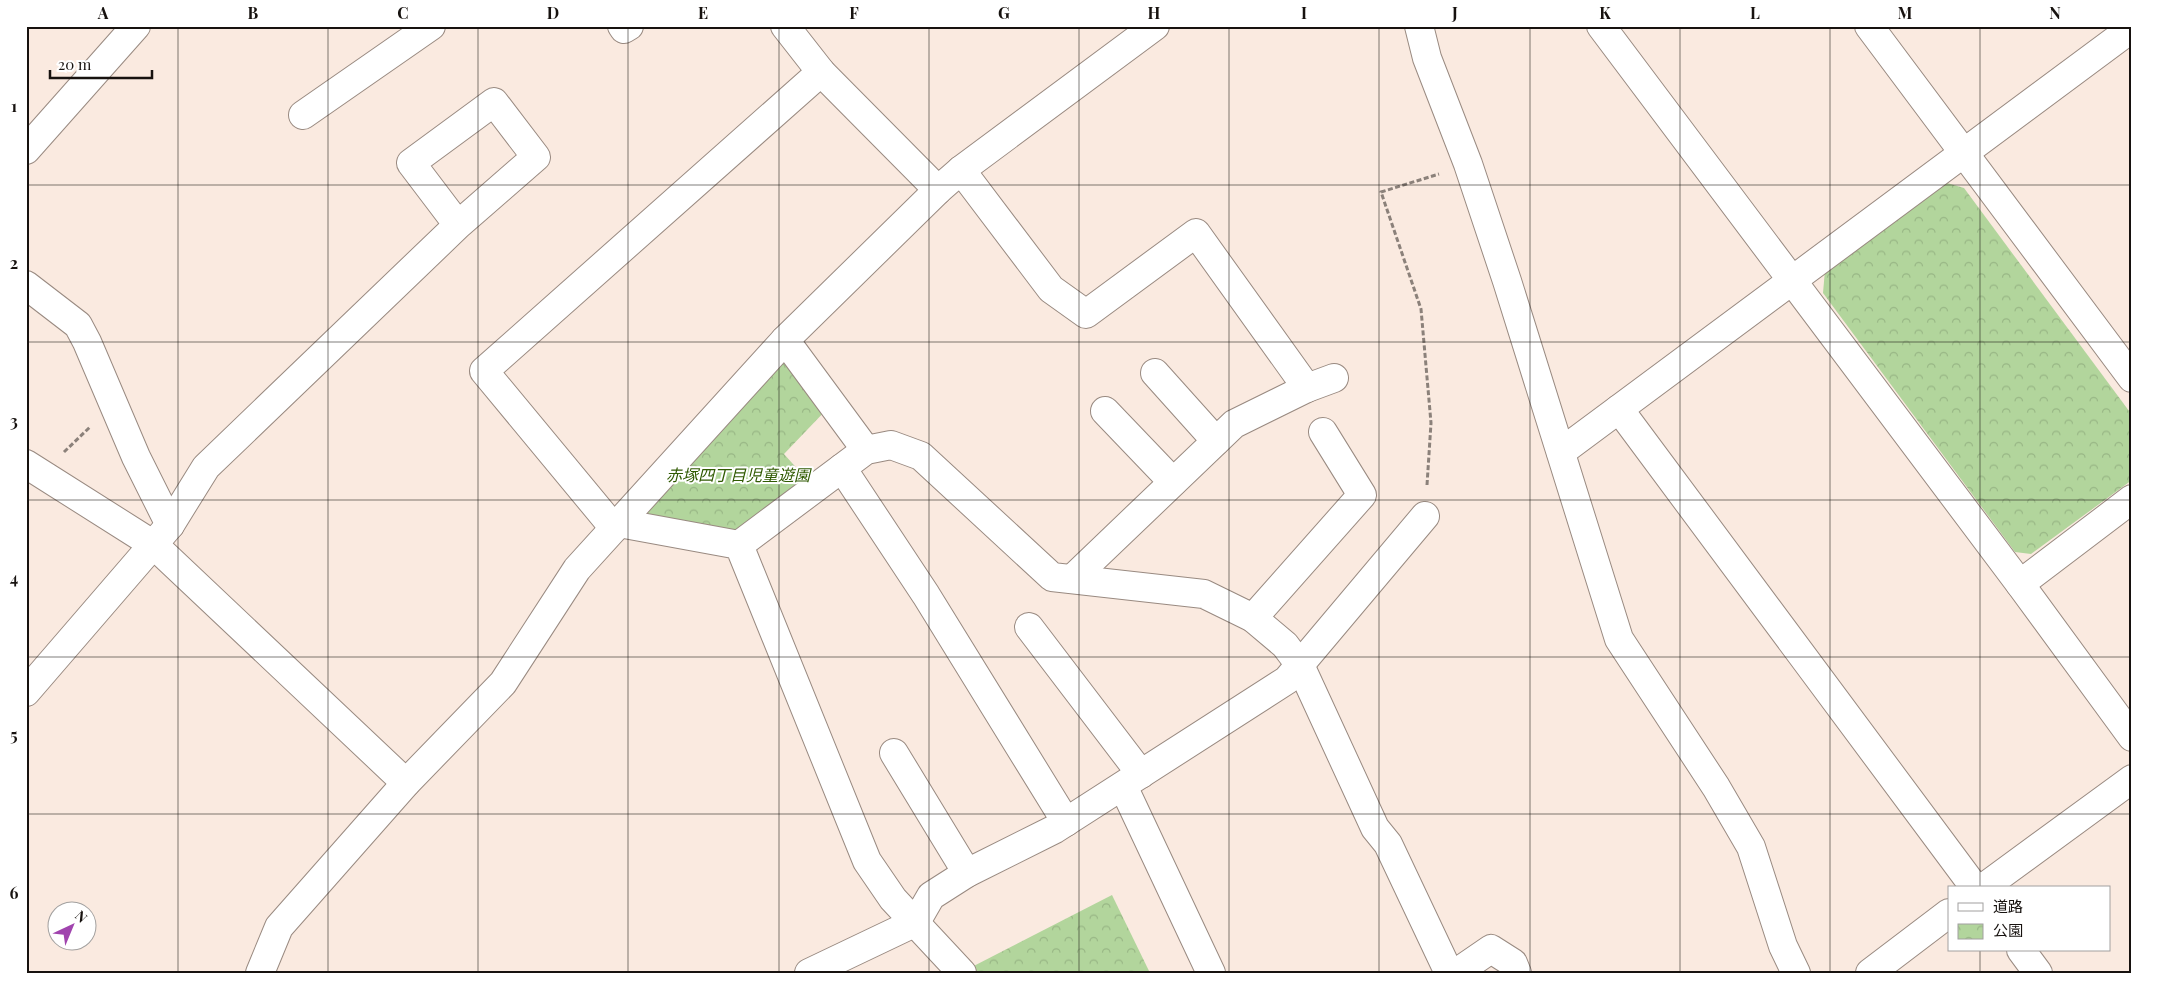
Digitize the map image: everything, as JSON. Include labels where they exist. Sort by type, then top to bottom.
[{"type":"street","points":[[26,150],[136,26]]},
{"type":"street","points":[[303,115],[431,26]]},
{"type":"street","points":[[622,26],[624,30],[628,26]]},
{"type":"street","points":[[785,26],[821,72],[938,190]]},
{"type":"street","points":[[260,973],[279,927],[406,783],[504,683],[578,569],[785,340],[938,190],[961,170],[1156,26]]},
{"type":"street","points":[[1419,26],[1427,58],[1468,164],[1619,639],[1716,787],[1751,847],[1783,946],[1796,973]]},
{"type":"street","points":[[1601,26],[2020,584],[2132,738]]},
{"type":"street","points":[[1869,26],[2132,378]]},
{"type":"street","points":[[1561,452],[2132,28]]},
{"type":"street","points":[[821,72],[484,371],[617,526],[739,545],[866,450],[891,445],[921,456],[1052,577],[1204,594],[1253,618],[1285,645],[1300,666],[1375,828],[1388,844],[1449,973]]},
{"type":"street","points":[[26,692],[162,535],[206,467],[458,225],[536,157],[494,102],[411,163],[458,225]]},
{"type":"street","points":[[961,170],[1051,289],[1086,314],[1196,233],[1307,388]]},
{"type":"street","points":[[26,285],[78,326],[87,342],[136,457],[162,535]]},
{"type":"street","points":[[785,340],[866,450]]},
{"type":"street","points":[[1154,373],[1216,441]]},
{"type":"street","points":[[1072,579],[1234,424],[1307,388],[1334,378]]},
{"type":"street","points":[[1619,409],[1974,886]]},
{"type":"street","points":[[1105,411],[1173,482]]},
{"type":"street","points":[[1253,618],[1362,495],[1324,432]]},
{"type":"street","points":[[842,468],[926,595],[1066,822]]},
{"type":"street","points":[[34,469],[162,535],[406,783]]},
{"type":"street","points":[[2020,584],[2132,499]]},
{"type":"street","points":[[809,973],[916,922],[931,896],[967,873],[1066,822],[1287,680],[1425,516]]},
{"type":"street","points":[[739,545],[867,861],[893,899],[962,973]]},
{"type":"street","points":[[1030,627],[1132,780],[1211,973]]},
{"type":"street","points":[[894,753],[967,873]]},
{"type":"street","points":[[1986,886],[2132,779]]},
{"type":"street","points":[[1870,973],[1948,914]]},
{"type":"street","points":[[1456,973],[1491,949],[1513,963],[1517,973]]},
{"type":"street","points":[[2022,952],[2038,973]]},
{"type":"path","points":[[1425,516],[1431,422],[1421,309],[1381,192],[1468,164]]},
{"type":"path","points":[[34,469],[113,404]]},
{"type":"green space","points":[[1947,183],[1964,188],[2132,415],[2132,480],[2031,554],[2015,552],[1823,293],[1825,270]]},
{"type":"green space","name":"赤塚四丁目児童遊園","points":[[785,348],[828,408],[784,454],[809,482],[741,537],[635,516]]},
{"type":"green space","points":[[1112,895],[1150,973],[965,973],[964,971]]}]
